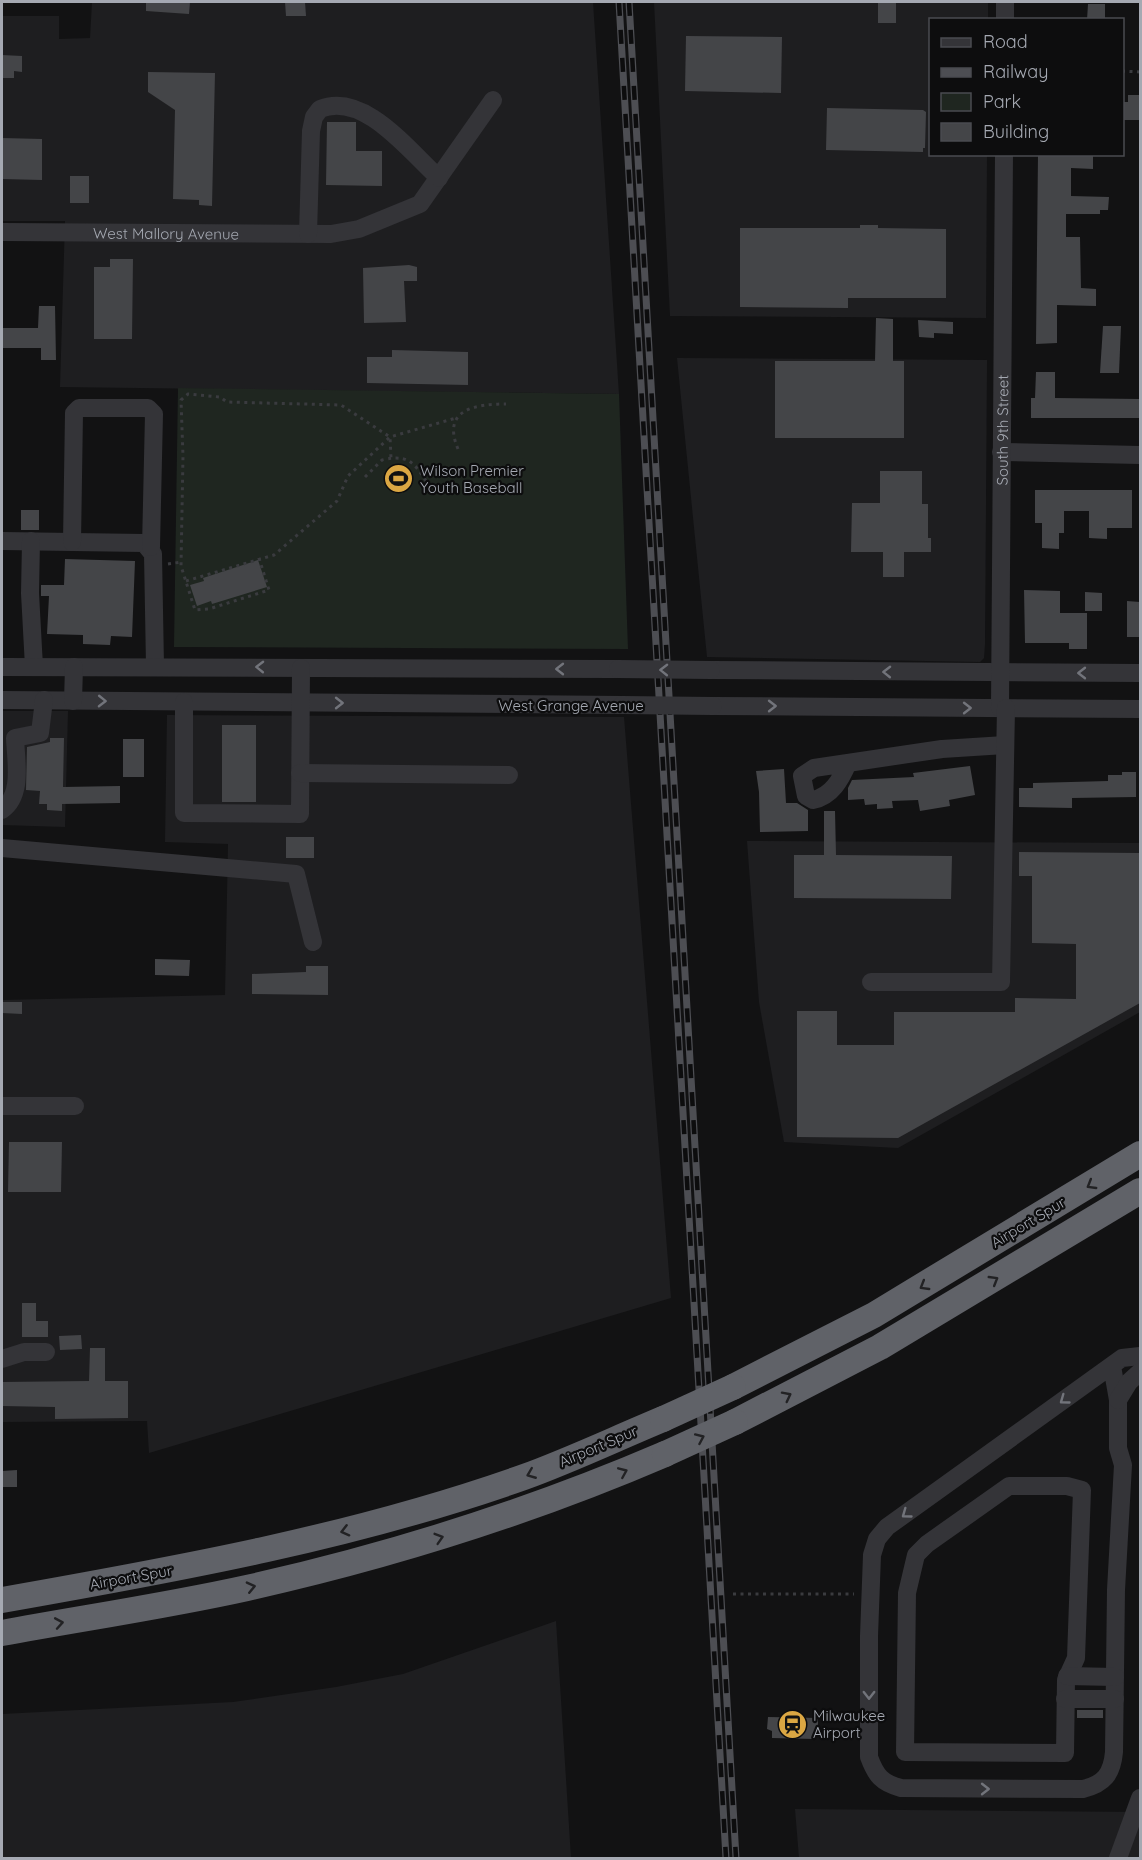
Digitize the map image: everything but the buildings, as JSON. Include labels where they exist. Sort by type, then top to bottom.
[{"type":"highway","name":"Airport Spur","points":[[2,1600],[175,1570],[376,1523],[525,1476],[733,1388],[874,1315],[1140,1154]]},
{"type":"highway","points":[[2,1633],[245,1588],[376,1556],[532,1506],[665,1454],[735,1422],[880,1347],[1140,1191]]},
{"type":"street","points":[[1005,2],[1005,18]]},
{"type":"street","name":"West Mallory Avenue","points":[[2,232],[331,234],[359,230],[420,204],[493,100]]},
{"type":"street","points":[[308,234],[311,131],[314,117],[320,109],[344,106],[380,120],[390,133],[439,178]]},
{"type":"street","name":"South 9th Street","points":[[871,982],[1001,982],[1005,745],[1001,673],[1004,156]]},
{"type":"street","points":[[72,542],[74,413],[79,408],[148,408],[154,414],[151,548],[154,567],[155,666]]},
{"type":"street","points":[[1001,452],[1140,455]]},
{"type":"street","points":[[2,541],[144,543],[151,548]]},
{"type":"street","points":[[31,542],[30,593],[34,667]]},
{"type":"street","points":[[2,667],[155,666],[1140,674]]},
{"type":"street","points":[[74,667],[74,701]]},
{"type":"street","points":[[184,702],[184,813],[300,814],[301,668]]},
{"type":"street","name":"West Grange Avenue","points":[[2,700],[1140,709]]},
{"type":"street","points":[[2,810],[11,803],[16,785],[8,739],[40,733],[44,700]]},
{"type":"street","points":[[848,763],[942,749],[1005,745]]},
{"type":"street","points":[[300,773],[509,775]]},
{"type":"street","points":[[2,848],[296,874],[313,942]]},
{"type":"street","points":[[2,1106],[75,1106]]},
{"type":"street","points":[[2,1359],[24,1352],[46,1352]]},
{"type":"street","points":[[1112,1366],[1118,1400],[1118,1448],[1123,1465],[1116,1590],[1113,1765],[1107,1778],[1096,1786],[1083,1789],[912,1788],[885,1784],[874,1772],[869,1757],[870,1592],[872,1555],[878,1539],[887,1527],[1122,1358],[1140,1356]]},
{"type":"street","points":[[1118,1400],[1129,1383],[1140,1372]]},
{"type":"street","points":[[1009,1486],[1067,1486],[1082,1490],[1076,1658],[1067,1676],[1065,1703],[1065,1753],[905,1752],[907,1593],[916,1555],[927,1544],[1009,1486]]},
{"type":"street","points":[[1067,1676],[1115,1677]]},
{"type":"street","points":[[1065,1703],[1115,1704]]},
{"type":"street","points":[[1118,1858],[1140,1798]]},
{"type":"path","points":[[1124,71],[1140,72]]},
{"type":"path","points":[[259,558],[268,590],[210,609],[195,610],[181,566],[183,456],[180,439],[181,400],[188,394],[220,397],[227,402],[341,405],[390,437]]},
{"type":"path","points":[[186,581],[274,555],[337,501],[348,476],[390,437],[456,418],[467,409],[482,404],[506,404]]},
{"type":"path","points":[[456,418],[452,437],[458,449]]},
{"type":"path","points":[[390,437],[391,458]]},
{"type":"path","points":[[365,477],[381,460],[391,458],[414,463],[432,490]]},
{"type":"path","points":[[733,1594],[847,1596],[870,1592]]},
{"type":"shaded area","points":[[92,2],[593,2],[619,394],[60,387],[65,221],[2,221],[2,16],[59,16],[59,39],[90,38]]},
{"type":"shaded area","points":[[654,2],[988,2],[988,18],[929,18],[929,156],[987,156],[986,318],[670,316]]},
{"type":"shaded area","points":[[677,358],[987,360],[984,658],[980,662],[707,657]]},
{"type":"shaded area","points":[[2,711],[68,711],[65,827],[2,825]]},
{"type":"shaded area","points":[[167,715],[624,717],[671,1298],[149,1453],[147,1421],[2,1422],[2,1000],[225,995],[228,844],[165,842]]},
{"type":"shaded area","points":[[747,841],[1140,843],[1140,1012],[898,1148],[784,1142],[759,1002]]},
{"type":"shaded area","points":[[556,1621],[571,1858],[2,1858],[2,1714],[233,1702],[336,1687],[403,1674]]},
{"type":"shaded area","points":[[795,1809],[1140,1812],[1140,1858],[799,1858]]},
{"type":"green space","name":"Wilson Premier Youth Baseball","points":[[178,388],[619,394],[628,649],[174,647]]},
{"type":"railway","points":[[619,2],[726,1858]]},
{"type":"railway","points":[[629,2],[736,1858]]},
{"type":"place","name":"Wilson Premier Youth Baseball","points":[[399,479]]},
{"type":"place","name":"Milwaukee Airport","points":[[792,1724]]}]
